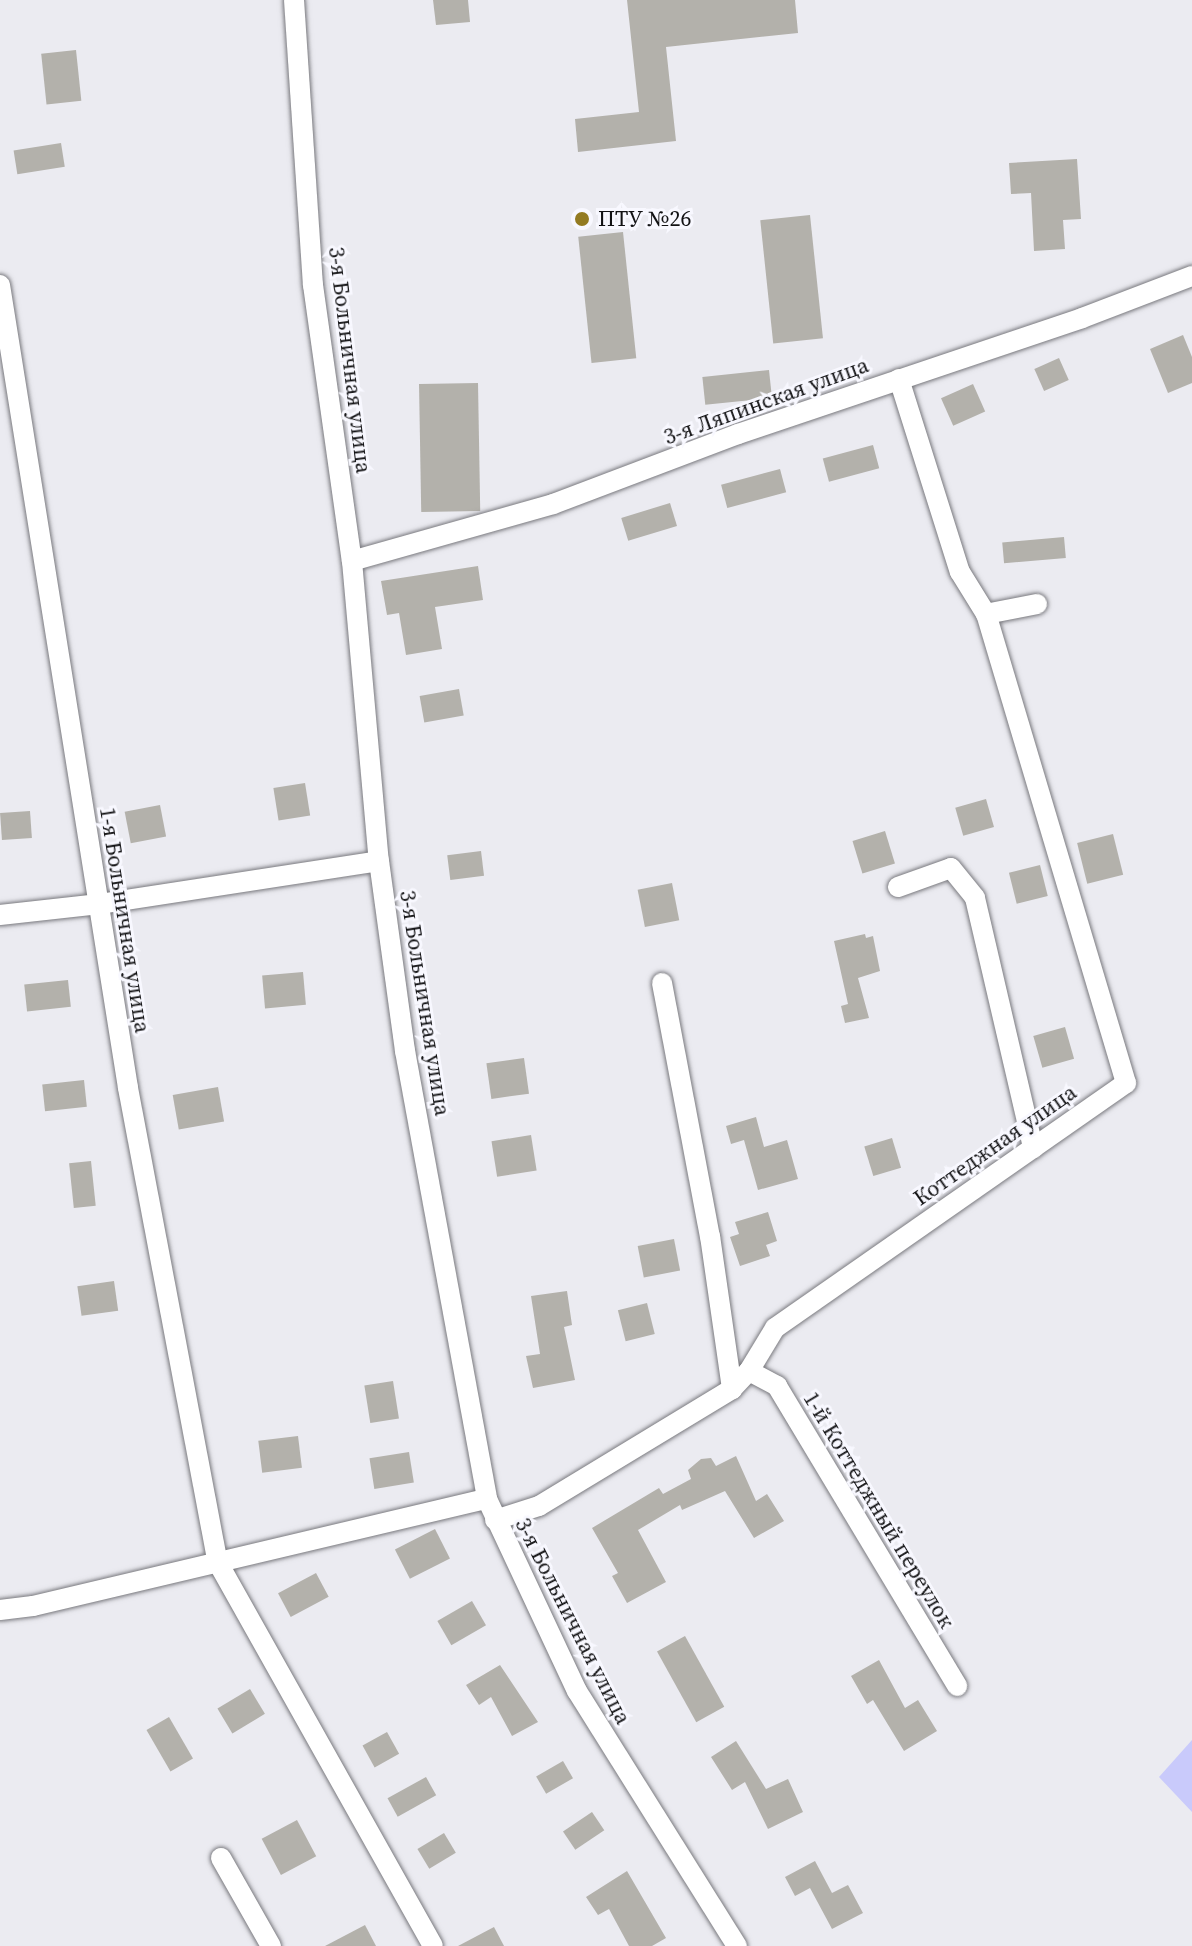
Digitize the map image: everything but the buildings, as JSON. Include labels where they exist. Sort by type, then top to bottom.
[{"type":"street","name":"3-я Больничная улица","points":[[294,0],[313,285],[352,561],[379,861],[405,1051],[487,1499],[577,1691],[737,1946]]},
{"type":"street","name":"3-я Ляпинская улица","points":[[352,561],[553,504],[738,434],[1082,318],[1192,276]]},
{"type":"street","name":"1-я Больничная улица","points":[[0,285],[128,1088],[217,1561],[433,1946]]},
{"type":"street","points":[[899,379],[960,572],[986,614],[1037,604]]},
{"type":"street","name":"Коттеджная улица","points":[[495,1520],[539,1506],[732,1389],[749,1371],[775,1328],[1126,1083],[986,614]]},
{"type":"street","points":[[0,915],[99,904],[379,861]]},
{"type":"street","points":[[898,887],[951,868],[975,898],[1033,1148]]},
{"type":"street","points":[[662,983],[710,1236],[732,1389]]},
{"type":"street","name":"1-й Коттеджный переулок","points":[[749,1371],[777,1386],[957,1686]]},
{"type":"street","points":[[0,1610],[33,1606],[487,1499]]},
{"type":"street","points":[[221,1858],[271,1946]]},
{"type":"shaded area","points":[[1192,1740],[1192,1812],[1159,1777]]},
{"type":"place","name":"ПТУ №26","points":[[582,219]]}]
